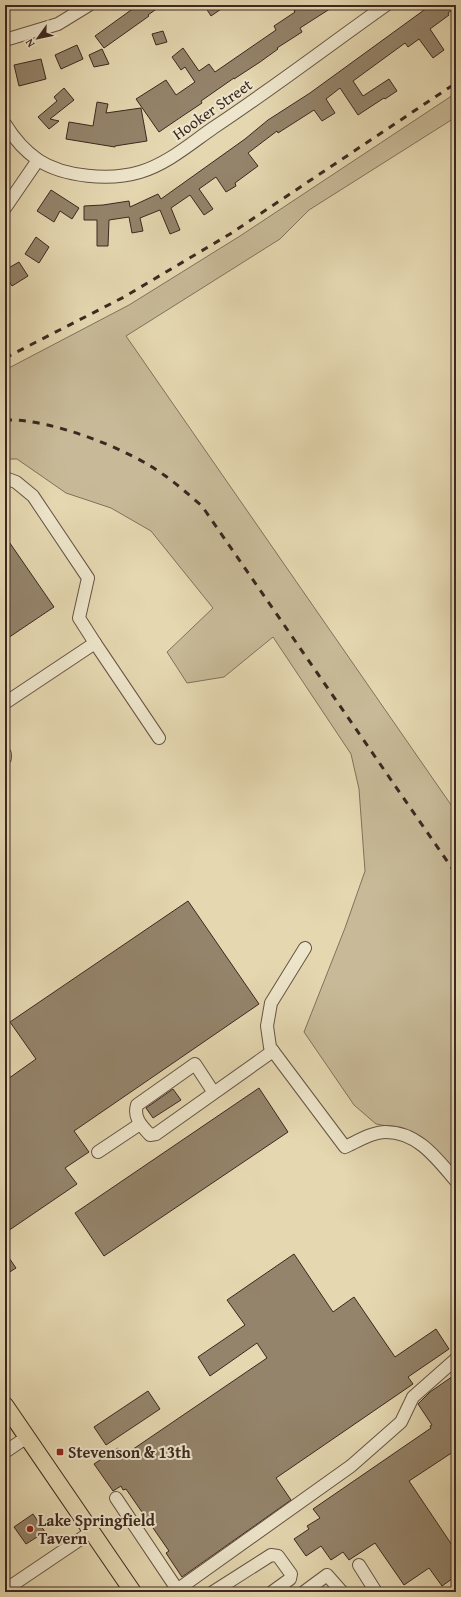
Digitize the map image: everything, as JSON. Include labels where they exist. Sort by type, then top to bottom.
[{"type":"main road","points":[[5,1405],[133,1592]]},
{"type":"street","points":[[5,40],[58,24],[89,5]]},
{"type":"street","name":"Hooker Street","points":[[38,160],[62,170],[84,176],[104,177],[141,172],[159,164],[224,121],[386,5]]},
{"type":"street","points":[[5,124],[22,145],[38,160],[5,208]]},
{"type":"street","points":[[5,478],[16,482],[33,496],[88,578],[79,618],[159,738]]},
{"type":"street","points":[[5,703],[95,643]]},
{"type":"street","points":[[305,948],[272,1003],[267,1026],[270,1047],[345,1147],[366,1136],[385,1132],[402,1134],[418,1141],[439,1161],[456,1181]]},
{"type":"street","points":[[214,1093],[195,1064],[137,1105],[135,1112],[140,1124],[150,1135],[156,1134],[214,1093],[273,1051]]},
{"type":"street","points":[[98,1152],[140,1124]]},
{"type":"street","points":[[116,1498],[178,1591],[351,1466],[400,1422],[413,1397],[456,1359]]},
{"type":"street","points":[[5,1452],[27,1437]]},
{"type":"street","points":[[5,1590],[91,1532]]},
{"type":"street","points":[[213,1592],[271,1555],[278,1556],[291,1574],[290,1579],[272,1592]]},
{"type":"street","points":[[359,1565],[376,1592]]},
{"type":"street","points":[[304,1592],[327,1575],[342,1592]]},
{"type":"shaded area","points":[[456,93],[456,117],[309,210],[280,239],[126,336],[456,812],[456,1170],[398,1128],[376,1124],[354,1105],[304,1032],[345,928],[365,871],[359,789],[351,754],[273,637],[224,677],[187,683],[167,652],[213,608],[151,531],[111,508],[66,493],[17,459],[5,459],[5,370],[129,305],[240,236]]},
{"type":"building","points":[[138,5],[162,5],[104,48],[95,36]]},
{"type":"building","points":[[204,5],[227,5],[211,16]]},
{"type":"building","points":[[303,5],[336,5],[300,28],[302,32],[201,101],[202,103],[159,132],[136,99],[166,80],[176,95],[195,82],[185,67],[181,70],[172,57],[183,48],[199,71],[209,64],[215,72],[276,30],[274,26]]},
{"type":"building","points":[[431,5],[456,5],[456,7],[448,13],[449,15],[430,29],[444,50],[433,58],[419,39],[408,47],[405,43],[353,81],[363,96],[389,79],[397,91],[358,115],[340,88],[326,99],[335,113],[322,121],[314,110],[278,133],[277,131],[248,153],[258,166],[235,183],[236,186],[226,192],[216,177],[199,189],[213,209],[204,215],[190,195],[171,208],[180,230],[170,234],[160,210],[140,218],[143,231],[132,233],[129,217],[109,220],[108,246],[97,246],[97,220],[84,220],[84,206],[129,201],[130,207],[158,194],[161,199],[245,139],[268,120],[310,93]]},
{"type":"building","points":[[163,31],[167,42],[156,45],[152,34]]},
{"type":"building","points":[[77,45],[83,59],[61,69],[55,55]]},
{"type":"building","points":[[102,49],[109,64],[94,67],[89,55]]},
{"type":"building","points":[[41,59],[46,79],[19,86],[14,65]]},
{"type":"building","points":[[64,88],[74,100],[50,119],[59,121],[49,129],[38,117],[57,101],[54,97]]},
{"type":"building","points":[[97,102],[108,104],[106,113],[141,108],[147,141],[115,147],[66,139],[69,122],[93,126]]},
{"type":"building","points":[[51,190],[79,208],[72,219],[60,211],[54,222],[37,211]]},
{"type":"building","points":[[36,237],[49,247],[39,263],[25,254]]},
{"type":"building","points":[[19,262],[28,276],[12,286],[5,275],[5,270]]},
{"type":"building","points":[[5,536],[54,607],[5,640]]},
{"type":"building","points":[[188,901],[259,1004],[74,1131],[89,1152],[65,1168],[77,1184],[5,1233],[5,1081],[36,1059],[10,1022]]},
{"type":"building","points":[[259,1088],[288,1132],[104,1256],[75,1213]]},
{"type":"building","points":[[173,1089],[181,1100],[153,1118],[146,1108]]},
{"type":"building","points":[[5,1252],[16,1268],[5,1275]]},
{"type":"building","points":[[294,1254],[333,1312],[354,1297],[395,1357],[436,1329],[449,1349],[408,1377],[413,1384],[276,1478],[291,1500],[182,1577],[166,1553],[169,1551],[126,1489],[123,1490],[121,1486],[113,1491],[94,1464],[118,1448],[123,1456],[267,1358],[257,1343],[210,1376],[198,1357],[245,1325],[227,1300]]},
{"type":"building","points":[[456,1374],[456,1450],[409,1481],[456,1551],[456,1576],[442,1586],[429,1568],[404,1585],[375,1543],[349,1560],[343,1552],[331,1560],[321,1546],[306,1556],[294,1539],[309,1529],[307,1526],[320,1518],[313,1509],[431,1428],[430,1426],[432,1425],[418,1404],[430,1392]]},
{"type":"building","points":[[148,1391],[160,1409],[106,1445],[94,1427]]},
{"type":"building","points":[[33,1514],[45,1532],[26,1544],[14,1527]]},
{"type":"railway","points":[[5,358],[124,297],[230,234],[456,83]]},
{"type":"railway","points":[[5,420],[43,424],[65,430],[88,437],[131,455],[174,482],[202,506],[456,874]]},
{"type":"place","name":"Stevenson & 13th","points":[[60,1452]]},
{"type":"place","name":"Lake Springfield Tavern","points":[[30,1529]]}]
